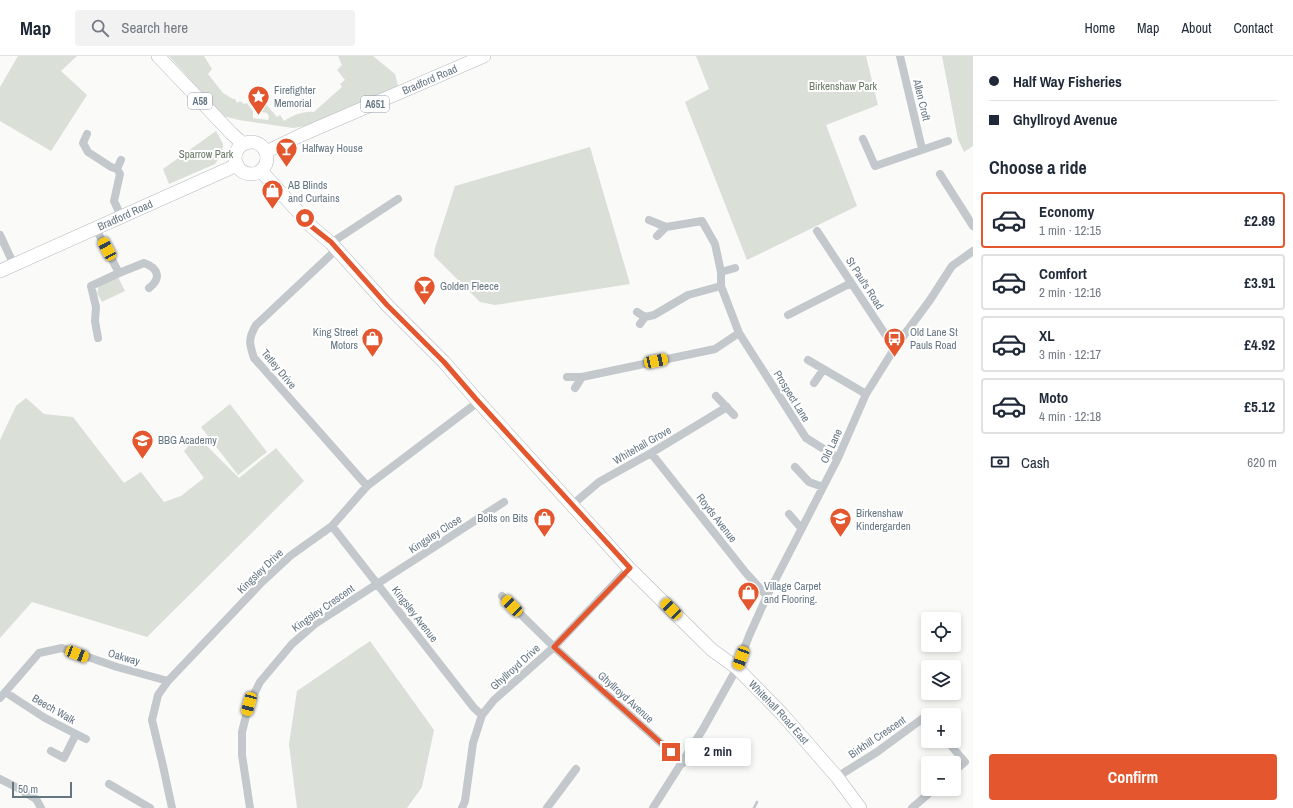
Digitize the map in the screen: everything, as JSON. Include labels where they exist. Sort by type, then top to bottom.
[{"type":"main road","name":"A58","points":[[158,56],[243,144]]},
{"type":"main road","name":"Bradford Road","points":[[266,152],[299,136],[484,56]]},
{"type":"main road","points":[[250,142],[258,144],[266,152],[266,162],[260,171],[254,174],[245,173],[237,165],[236,153],[243,144],[250,142]]},
{"type":"main road","name":"Bradford Road","points":[[0,271],[237,165]]},
{"type":"main road","name":"Whitehall Road East","points":[[260,171],[312,227],[334,246],[387,305],[444,362],[478,402],[630,568],[712,650],[737,668],[783,715],[837,777],[860,808]]},
{"type":"street","name":"Allen Croft","points":[[900,56],[922,149]]},
{"type":"street","points":[[87,134],[84,143],[88,152],[112,167],[117,168],[120,174],[114,201],[121,216]]},
{"type":"street","points":[[863,139],[875,166],[948,141]]},
{"type":"street","points":[[117,168],[121,160]]},
{"type":"street","points":[[940,174],[973,226]]},
{"type":"street","name":"Tetley Drive","points":[[367,486],[254,358],[249,344],[250,336],[256,325],[334,246],[398,199]]},
{"type":"street","points":[[649,220],[666,227],[702,221],[714,244],[722,272],[735,268]]},
{"type":"street","points":[[657,236],[666,227]]},
{"type":"street","points":[[96,229],[119,273]]},
{"type":"street","name":"St Paul's Road","points":[[817,231],[885,334],[896,346]]},
{"type":"street","points":[[0,235],[14,265]]},
{"type":"street","name":"Old Lane","points":[[653,808],[683,763],[737,668],[749,636],[767,596],[838,458],[866,394],[896,346],[930,300],[952,266],[973,251]]},
{"type":"street","points":[[98,338],[95,327],[96,306],[92,286],[144,263],[155,269],[157,277],[156,281],[150,288]]},
{"type":"street","name":"Prospect Lane","points":[[722,272],[721,286],[740,333],[806,438],[838,458]]},
{"type":"street","points":[[788,314],[851,283]]},
{"type":"street","points":[[637,312],[642,321],[688,295],[721,286]]},
{"type":"street","points":[[567,377],[582,377],[715,349],[740,333]]},
{"type":"street","points":[[808,360],[866,394]]},
{"type":"street","points":[[814,383],[823,370]]},
{"type":"street","points":[[575,388],[582,377]]},
{"type":"street","points":[[716,396],[734,415]]},
{"type":"street","name":"Kingsley Drive","points":[[172,808],[152,720],[158,695],[168,680],[290,556],[332,526],[367,486],[478,402]]},
{"type":"street","name":"Whitehall Grove","points":[[572,505],[599,482],[651,453],[727,407]]},
{"type":"street","name":"Royds Avenue","points":[[651,453],[746,573],[767,596]]},
{"type":"street","points":[[795,467],[809,482],[823,487]]},
{"type":"street","name":"Kingsley Close","points":[[378,584],[504,502]]},
{"type":"street","points":[[789,514],[801,528]]},
{"type":"street","name":"Kingsley Avenue","points":[[332,526],[474,708],[482,715]]},
{"type":"street","name":"Ghyllroyd Drive","points":[[462,808],[465,801],[473,743],[482,715],[494,700],[554,647],[630,568]]},
{"type":"street","name":"Kingsley Crescent","points":[[250,808],[242,755],[242,732],[249,704],[260,682],[292,644],[315,624],[378,584]]},
{"type":"street","name":"Ghyllroyd Avenue","points":[[502,596],[554,647],[683,763]]},
{"type":"street","name":"Oakway","points":[[3,695],[39,653],[62,648],[117,667],[168,680]]},
{"type":"street","name":"Beech Walk","points":[[3,695],[76,734],[64,758],[51,751]]},
{"type":"street","name":"Birkhill Crescent","points":[[837,777],[877,752],[921,720]]},
{"type":"street","points":[[76,734],[86,739]]},
{"type":"street","points":[[953,748],[960,756]]},
{"type":"street","points":[[961,757],[965,762],[961,765]]},
{"type":"street","points":[[547,808],[576,769]]},
{"type":"street","points":[[0,779],[36,799],[41,808]]},
{"type":"street","points":[[109,784],[150,808]]},
{"type":"street","points":[[912,808],[926,796]]},
{"type":"green space","points":[[18,56],[77,56],[61,71],[87,95],[51,151],[0,121],[0,87]]},
{"type":"green space","points":[[169,56],[204,56],[212,69],[208,74],[223,93],[235,99],[237,103],[240,101],[244,104],[247,103],[253,111],[253,118],[268,120],[269,116],[267,113],[257,111],[255,108],[265,100],[267,102],[265,103],[277,117],[280,115],[284,121],[299,114],[314,112],[342,87],[340,84],[345,80],[337,70],[342,65],[338,56],[373,56],[395,74],[398,86],[305,126],[293,128],[239,120],[223,116]]},
{"type":"green space","name":"Birkenshaw Park","points":[[696,56],[866,56],[878,105],[826,125],[857,206],[747,260],[685,102],[709,89]]},
{"type":"green space","points":[[942,56],[973,56],[973,146],[964,152],[958,139]]},
{"type":"green space","name":"Sparrow Park","points":[[216,131],[223,144],[222,154],[215,164],[169,184],[163,169]]},
{"type":"green space","points":[[590,147],[630,284],[495,305],[480,302],[434,256],[435,248],[455,186]]},
{"type":"green space","points":[[118,277],[125,291],[102,302],[97,293],[99,286]]},
{"type":"green space","name":"BBG Academy","points":[[26,398],[44,414],[73,417],[124,483],[141,472],[164,502],[181,496],[204,478],[184,451],[197,436],[239,478],[276,448],[304,481],[147,637],[32,602],[0,638],[0,440],[16,406]]},
{"type":"green space","points":[[230,404],[267,452],[238,475],[201,427]]},
{"type":"green space","points":[[370,641],[434,730],[422,787],[407,808],[297,808],[289,744],[297,691]]},
{"type":"waterway","points":[[754,808],[757,802]]},
{"type":"place","name":"Firefighter Memorial","points":[[258,116]]},
{"type":"place","name":"Halfway House","points":[[286,168]]},
{"type":"place","name":"AB Blinds and Curtains","points":[[272,210]]},
{"type":"place","name":"Golden Fleece","points":[[425,306]]},
{"type":"place","name":"King Street Motors","points":[[373,358]]},
{"type":"place","name":"Old Lane St Pauls Road","points":[[895,358]]},
{"type":"place","name":"BBG Academy","points":[[143,460]]},
{"type":"place","name":"Bolts on Bits","points":[[544,538]]},
{"type":"place","name":"Birkenshaw Kindergarden","points":[[840,538]]},
{"type":"place","name":"Village Carpet and Flooring.","points":[[748,612]]},
{"type":"route","points":[[305,218],[312,227],[331,242],[387,305],[444,362],[630,568],[554,647],[671,752]]}]
